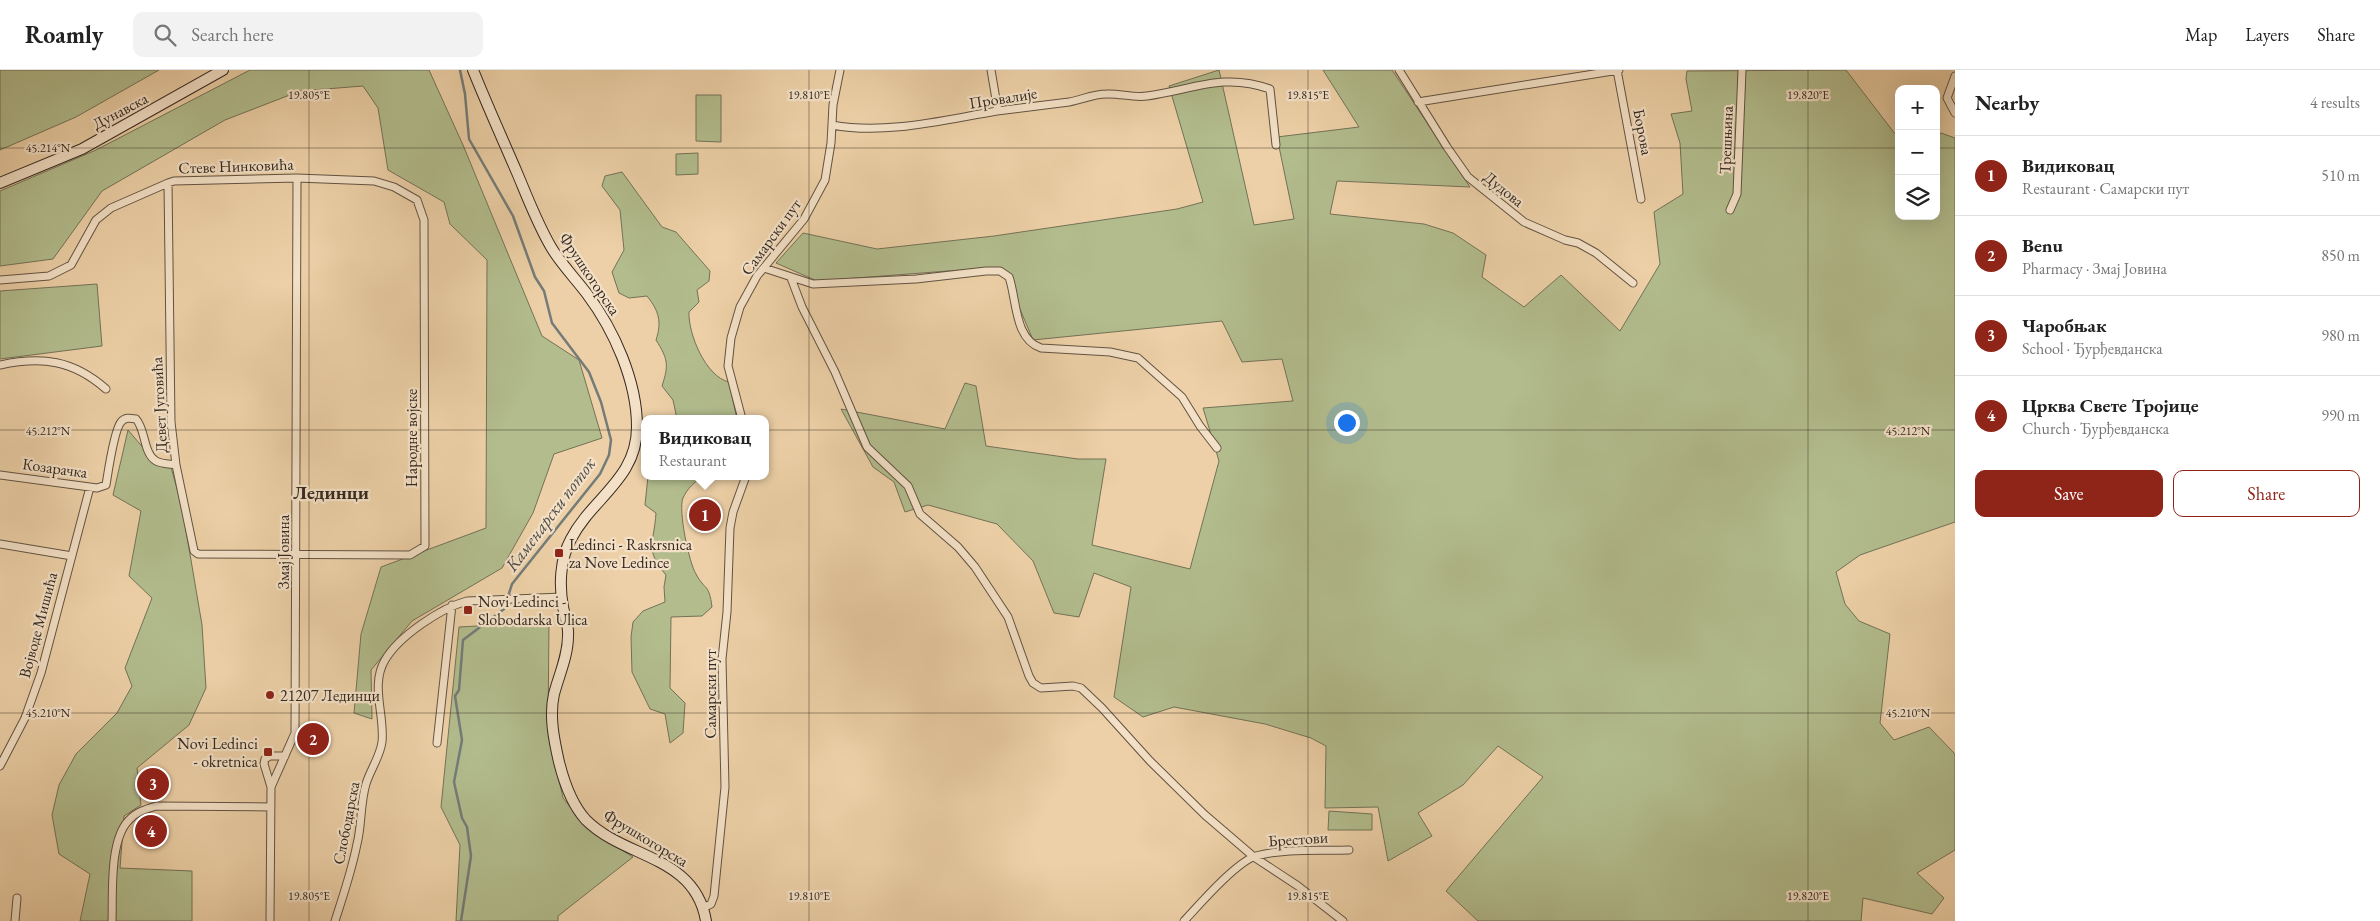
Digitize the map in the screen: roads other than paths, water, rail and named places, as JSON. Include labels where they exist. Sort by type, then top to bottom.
[{"type":"street","name":"Дунавска","points":[[0,183],[82,149],[224,70]]},
{"type":"street","name":"Фрушкогорска","points":[[473,70],[550,246],[587,295],[612,335],[625,368],[636,410],[637,428],[634,454],[627,467],[571,539],[561,572],[568,645],[552,711],[560,763],[569,791],[578,809],[595,827],[613,839],[675,870],[692,887],[703,908],[706,921]]},
{"type":"street","name":"Самарски пут","points":[[741,415],[728,366],[731,338],[740,307],[764,268],[804,219],[825,180],[833,105],[840,70]]},
{"type":"street","points":[[991,70],[998,111]]},
{"type":"street","name":"Дудова","points":[[1400,70],[1418,102],[1459,165],[1488,194],[1524,222],[1564,240],[1578,243],[1596,254],[1633,283]]},
{"type":"street","points":[[1418,102],[1618,70]]},
{"type":"street","name":"Борова","points":[[1618,70],[1641,200]]},
{"type":"street","name":"Трешњина","points":[[1730,210],[1738,194],[1742,70]]},
{"type":"street","points":[[1955,76],[1947,98],[1955,113]]},
{"type":"street","name":"Провалије","points":[[832,124],[849,128],[929,124],[998,111],[1072,102],[1105,94],[1146,96],[1222,81],[1238,82],[1270,89],[1276,145]]},
{"type":"street","name":"Стеве Нинковића","points":[[0,280],[49,276],[71,265],[96,220],[111,208],[168,183],[180,180],[298,178],[374,181],[394,188],[417,200]]},
{"type":"street","name":"Змај Јовина","points":[[270,921],[271,787],[296,733],[298,178]]},
{"type":"street","name":"Девет Југовића","points":[[168,183],[171,422],[176,465],[194,551],[198,554],[296,554]]},
{"type":"street","name":"Народне војске","points":[[296,554],[410,555],[425,546],[424,220],[417,200]]},
{"type":"street","points":[[764,268],[813,284],[916,279],[995,270],[1004,273],[1009,277],[1022,331],[1030,344],[1041,348],[1110,352],[1138,358],[1182,397],[1200,426],[1217,448]]},
{"type":"street","points":[[791,278],[802,307],[835,372],[867,447],[882,463],[897,473],[908,486],[920,514],[958,547],[976,567],[1008,617],[1033,683],[1041,688],[1048,689],[1073,686],[1081,688],[1102,708],[1150,761],[1205,815],[1254,857],[1298,886],[1343,921]]},
{"type":"street","points":[[0,365],[31,360],[65,364],[81,371],[106,388]]},
{"type":"street","name":"Козарачка","points":[[0,475],[97,488],[106,485],[117,432],[121,422],[128,418],[136,419],[141,424],[152,456],[157,462],[176,465]]},
{"type":"street","name":"Самарски пут","points":[[703,908],[711,904],[714,896],[725,787],[722,659],[727,612],[730,528],[733,512],[745,480]]},
{"type":"street","name":"Војводе Мишића","points":[[0,766],[25,718],[41,673],[90,487]]},
{"type":"street","points":[[0,544],[72,556]]},
{"type":"street","name":"Слободарска","points":[[335,921],[358,844],[362,802],[366,784],[382,743],[378,688],[385,660],[408,636],[452,605],[467,601],[493,599],[519,600],[562,597]]},
{"type":"street","points":[[438,743],[452,605]]},
{"type":"street","points":[[271,787],[264,759],[270,756],[285,756]]},
{"type":"street","points":[[112,921],[116,847],[120,832],[129,820],[141,810],[156,806],[271,807]]},
{"type":"street","name":"Брестови","points":[[1184,921],[1233,872],[1254,857],[1291,851],[1349,850]]},
{"type":"street","points":[[15,921],[17,898]]},
{"type":"waterway","name":"Каменарски поток","points":[[460,70],[465,94],[469,139],[513,216],[535,277],[544,291],[552,323],[589,372],[601,402],[611,440],[609,455],[600,474],[512,584],[504,609],[463,640],[459,690],[455,696],[462,740],[454,782],[462,818],[467,827],[471,856],[461,921]]},
{"type":"place","name":"Видиковац","points":[[705,515]]},
{"type":"place","name":"Ledinci - Raskrsnica za Nove Ledince","points":[[559,553]]},
{"type":"place","name":"Novi Ledinci - Slobodarska Ulica","points":[[468,610]]},
{"type":"place","name":"21207 Лединци","points":[[270,695]]},
{"type":"place","name":"Benu","points":[[313,739]]},
{"type":"place","name":"Novi Ledinci - okretnica","points":[[268,752]]},
{"type":"place","name":"Чаробњак","points":[[153,784]]},
{"type":"place","name":"Црква Свете Тројице","points":[[151,831]]},
{"type":"district","name":"Лединци","points":[[331,492]]}]
